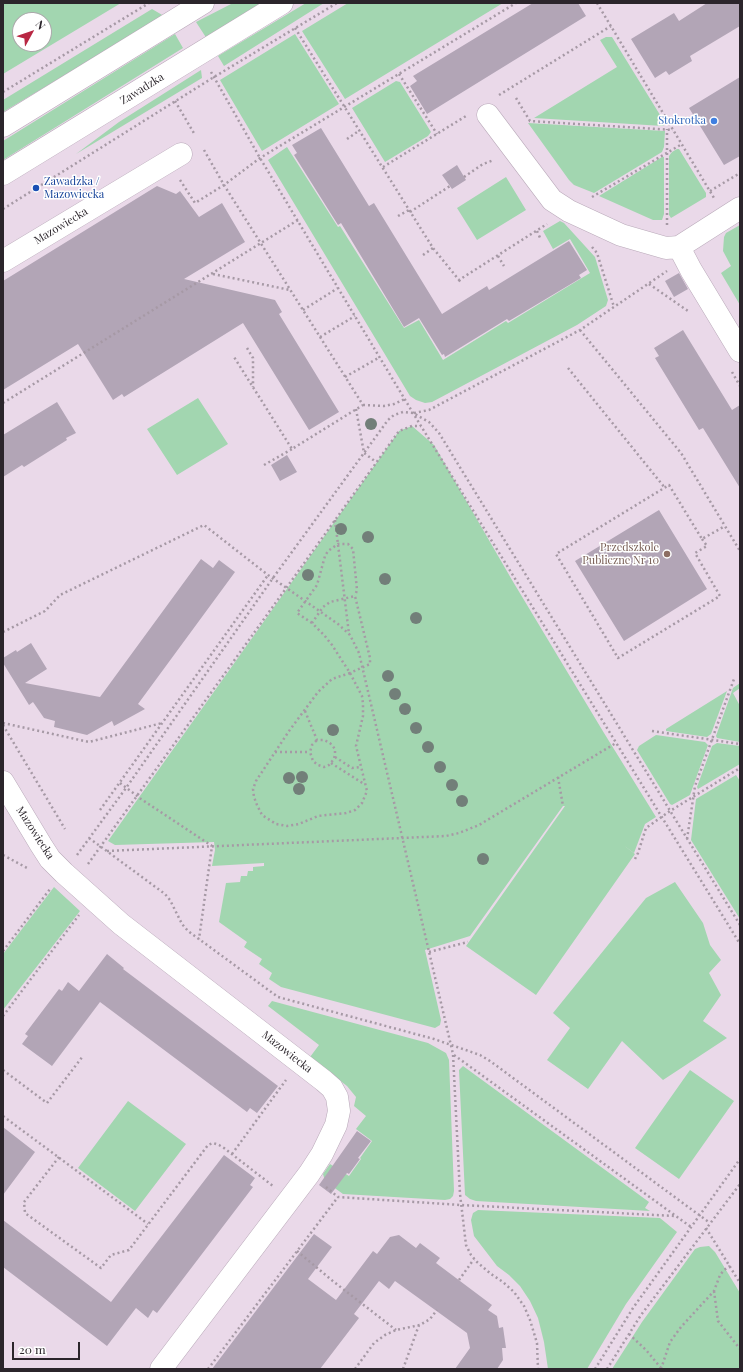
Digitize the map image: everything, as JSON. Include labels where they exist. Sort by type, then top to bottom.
[{"type":"street","points":[[3,126],[203,3]]},
{"type":"street","name":"Zawadzka","points":[[3,174],[282,3]]},
{"type":"street","points":[[488,115],[552,200],[561,216],[677,251],[740,351]]},
{"type":"street","name":"Mazowiecka","points":[[3,261],[181,154]]},
{"type":"street","points":[[677,251],[733,212]]},
{"type":"street","name":"Mazowiecka","points":[[3,782],[63,879],[324,1081],[332,1088],[337,1097],[339,1111],[336,1125],[322,1154],[309,1174],[161,1369]]},
{"type":"path","points":[[3,92],[150,3]]},
{"type":"path","points":[[3,209],[175,101],[337,3]]},
{"type":"path","points":[[224,185],[260,158],[516,3]]},
{"type":"path","points":[[597,3],[710,191],[733,212]]},
{"type":"path","points":[[295,28],[433,248],[462,284]]},
{"type":"path","points":[[199,54],[413,413],[740,944]]},
{"type":"path","points":[[399,74],[437,134]]},
{"type":"path","points":[[516,98],[530,121],[673,130]]},
{"type":"path","points":[[175,101],[198,140]]},
{"type":"path","points":[[3,951],[63,879],[89,838],[126,788],[273,578],[394,414],[429,410],[580,330],[649,284],[677,251],[667,152],[667,129]]},
{"type":"path","points":[[346,139],[360,130]]},
{"type":"path","points":[[460,280],[561,216],[682,144]]},
{"type":"path","points":[[202,146],[224,185],[363,405]]},
{"type":"path","points":[[710,191],[740,173]]},
{"type":"path","points":[[398,216],[410,211],[450,186]]},
{"type":"path","points":[[3,402],[213,274],[298,220]]},
{"type":"path","points":[[537,231],[541,240]]},
{"type":"path","points":[[588,243],[597,253],[614,307]]},
{"type":"path","points":[[423,255],[433,248]]},
{"type":"path","points":[[498,256],[504,266]]},
{"type":"path","points":[[213,274],[291,290]]},
{"type":"path","points":[[303,310],[339,288]]},
{"type":"path","points":[[320,337],[355,316]]},
{"type":"path","points":[[580,330],[681,452],[740,551]]},
{"type":"path","points":[[248,348],[253,358],[253,388]]},
{"type":"path","points":[[345,377],[380,356]]},
{"type":"path","points":[[234,357],[292,449]]},
{"type":"path","points":[[568,368],[665,488]]},
{"type":"path","points":[[264,465],[363,405],[384,406],[394,404],[405,399]]},
{"type":"path","points":[[356,409],[364,454],[376,462]]},
{"type":"path","points":[[413,413],[429,422],[439,433],[740,925]]},
{"type":"path","points":[[63,879],[83,870],[101,847],[399,431],[412,426],[422,426]]},
{"type":"path","points":[[669,485],[702,539],[707,546],[695,554],[720,596],[618,658],[556,554],[669,485]]},
{"type":"path","points":[[335,519],[350,635],[359,653],[363,669],[453,1054],[461,1205],[466,1245],[474,1259],[514,1292],[524,1306],[537,1343],[538,1369]]},
{"type":"path","points":[[3,632],[45,611],[60,595],[204,525],[268,575],[338,624],[350,635]]},
{"type":"path","points":[[702,539],[725,526]]},
{"type":"path","points":[[338,544],[328,551],[325,556],[317,585],[297,613],[312,623],[324,635],[350,673],[362,696],[363,716],[356,746],[367,791],[362,803],[355,810],[346,813],[318,816],[299,824],[287,826],[276,824],[262,815],[254,797],[253,789],[256,781],[318,692],[332,679],[350,673],[363,669],[370,664],[370,658],[355,596],[357,590],[353,549],[348,544],[338,544]]},
{"type":"path","points":[[100,810],[268,575]]},
{"type":"path","points":[[312,623],[320,611],[330,602],[355,596]]},
{"type":"path","points":[[687,840],[695,786],[734,679]]},
{"type":"path","points":[[305,710],[317,740]]},
{"type":"path","points":[[3,724],[89,742],[162,723]]},
{"type":"path","points":[[3,724],[65,829]]},
{"type":"path","points":[[652,731],[740,744]]},
{"type":"path","points":[[317,740],[324,740],[330,743],[335,749],[335,757],[331,763],[324,767],[313,761],[310,752],[312,745],[317,740]]},
{"type":"path","points":[[107,851],[446,836],[471,830],[616,743]]},
{"type":"path","points":[[275,752],[310,752]]},
{"type":"path","points":[[335,757],[352,768],[361,767]]},
{"type":"path","points":[[331,763],[365,784]]},
{"type":"path","points":[[634,859],[638,854],[646,828],[670,811],[740,768]]},
{"type":"path","points":[[558,778],[563,806]]},
{"type":"path","points":[[120,783],[141,799],[212,846]]},
{"type":"path","points":[[89,838],[165,894],[170,900],[182,924],[199,939],[278,997],[434,1039],[450,1046],[470,1051],[490,1061],[710,1223]]},
{"type":"path","points":[[199,939],[212,846]]},
{"type":"path","points":[[3,856],[29,870]]},
{"type":"path","points":[[3,1016],[82,911]]},
{"type":"path","points":[[429,952],[468,942]]},
{"type":"path","points":[[453,1054],[691,1227]]},
{"type":"path","points":[[3,1070],[47,1103],[83,1056]]},
{"type":"path","points":[[232,1154],[288,1078]]},
{"type":"path","points":[[3,1116],[148,1224]]},
{"type":"path","points":[[58,1157],[24,1202],[25,1213],[101,1268],[111,1255],[129,1250],[208,1145],[213,1143],[219,1145],[279,1190]]},
{"type":"path","points":[[595,1369],[633,1308],[740,1159]]},
{"type":"path","points":[[309,1174],[338,1197],[675,1216]]},
{"type":"path","points":[[607,1369],[641,1315],[740,1184]]},
{"type":"path","points":[[208,1369],[338,1197]]},
{"type":"path","points":[[706,1228],[740,1283]]},
{"type":"path","points":[[297,1251],[396,1330]]},
{"type":"path","points":[[459,1280],[474,1259]]},
{"type":"path","points":[[661,1369],[670,1342],[693,1313],[714,1291],[720,1275],[730,1266]]},
{"type":"path","points":[[714,1291],[718,1321],[740,1349]]},
{"type":"path","points":[[355,1369],[374,1343],[385,1335],[396,1330],[420,1325],[430,1319],[437,1310]]},
{"type":"path","points":[[403,1369],[420,1325]]},
{"type":"path","points":[[629,1334],[646,1350],[661,1369]]},
{"type":"green space","points":[[3,3],[121,3],[52,45],[52,12],[12,12],[12,52],[40,52],[3,74]]},
{"type":"green space","points":[[233,3],[262,3],[207,39],[196,22]]},
{"type":"green space","points":[[306,3],[324,3],[224,66],[218,56]]},
{"type":"green space","points":[[348,3],[503,3],[345,99],[302,31]]},
{"type":"green space","points":[[152,9],[164,16],[3,112],[3,100]]},
{"type":"green space","points":[[175,34],[183,48],[3,160],[3,141]]},
{"type":"green space","points":[[295,34],[339,104],[262,151],[220,80]]},
{"type":"green space","points":[[606,37],[612,37],[665,123],[663,126],[534,118],[617,67],[600,40]]},
{"type":"green space","points":[[201,70],[202,78],[76,154],[119,122]]},
{"type":"green space","points":[[396,81],[400,82],[431,132],[428,136],[385,162],[352,108]]},
{"type":"green space","points":[[528,123],[665,131],[664,147],[662,152],[594,193],[574,185],[569,180]]},
{"type":"green space","points":[[287,147],[338,227],[340,226],[404,328],[419,320],[443,360],[506,321],[508,323],[590,273],[570,239],[553,249],[543,231],[560,221],[564,223],[595,257],[608,300],[606,306],[577,325],[432,402],[425,403],[416,400],[410,396],[268,160]]},
{"type":"green space","points":[[679,149],[706,193],[706,197],[671,218],[669,215],[669,156]]},
{"type":"green space","points":[[664,157],[664,214],[662,220],[653,220],[599,196]]},
{"type":"green space","points":[[506,177],[526,210],[477,240],[457,208]]},
{"type":"green space","points":[[740,225],[740,305],[721,273],[731,266],[723,251],[724,237],[726,233]]},
{"type":"green space","points":[[198,398],[228,444],[177,475],[147,429]]},
{"type":"green space","points":[[412,426],[434,445],[512,580],[656,817],[645,824],[634,853],[623,845],[635,854],[536,995],[466,946],[565,806],[563,806],[470,936],[425,950],[441,1020],[440,1025],[435,1028],[281,987],[269,979],[272,973],[259,964],[262,959],[244,947],[247,942],[219,922],[226,883],[240,882],[241,876],[247,876],[248,871],[253,871],[253,867],[264,866],[264,863],[212,866],[215,850],[214,842],[115,845],[108,841],[399,431]]},
{"type":"green space","points":[[740,683],[740,688],[733,693],[740,706],[740,742],[717,738],[716,736],[733,688]]},
{"type":"green space","points":[[727,691],[711,734],[707,737],[666,731],[666,729]]},
{"type":"green space","points":[[656,735],[705,742],[708,745],[690,795],[672,805],[637,750],[639,746]]},
{"type":"green space","points":[[717,743],[740,746],[740,764],[698,789],[697,787],[712,746]]},
{"type":"green space","points":[[736,775],[740,781],[740,919],[691,840],[696,799]]},
{"type":"green space","points":[[675,882],[703,923],[710,945],[721,960],[709,973],[721,995],[703,1021],[727,1038],[663,1080],[622,1041],[588,1089],[547,1060],[570,1028],[553,1013],[646,898]]},
{"type":"green space","points":[[54,887],[80,911],[3,1010],[3,954]]},
{"type":"green space","points":[[272,1001],[428,1043],[446,1053],[449,1060],[454,1191],[453,1196],[450,1199],[445,1200],[343,1194],[325,1181],[323,1174],[330,1164],[349,1176],[361,1159],[360,1158],[372,1141],[356,1129],[366,1116],[354,1106],[356,1097],[347,1086],[310,1057],[319,1045],[268,1006]]},
{"type":"green space","points":[[463,1066],[649,1202],[645,1208],[650,1211],[476,1201],[470,1199],[465,1195],[459,1070]]},
{"type":"green space","points":[[690,1070],[734,1101],[679,1179],[635,1148]]},
{"type":"green space","points":[[128,1101],[186,1144],[135,1211],[78,1168]]},
{"type":"green space","points":[[478,1210],[660,1218],[677,1232],[626,1304],[587,1369],[548,1369],[544,1342],[538,1318],[530,1301],[520,1286],[497,1266],[474,1236],[471,1220],[473,1213]]},
{"type":"green space","points":[[709,1246],[715,1252],[740,1293],[740,1369],[612,1369],[642,1322],[695,1249]]},
{"type":"building","points":[[533,3],[578,3],[586,16],[427,114],[410,86],[417,81],[413,76]]},
{"type":"building","points":[[707,3],[740,3],[740,26],[690,56],[692,61],[669,75],[666,71],[655,78],[631,39],[674,13],[679,21]]},
{"type":"building","name":"Stokrotka","points":[[740,77],[740,156],[724,165],[689,108]]},
{"type":"building","points":[[321,128],[369,206],[374,203],[442,314],[487,286],[489,290],[569,241],[587,270],[579,275],[581,278],[509,321],[507,319],[445,357],[444,354],[442,355],[419,318],[404,327],[341,223],[338,225],[294,155],[297,153],[292,145]]},
{"type":"building","points":[[457,165],[466,180],[452,189],[442,175]]},
{"type":"building","points":[[157,186],[176,194],[180,191],[199,217],[222,203],[245,242],[184,279],[275,300],[282,312],[279,314],[339,412],[309,430],[243,323],[124,397],[122,394],[113,400],[78,344],[3,390],[3,281]]},
{"type":"building","points":[[679,273],[688,289],[674,297],[665,281]]},
{"type":"building","points":[[683,330],[732,410],[740,405],[740,488],[703,428],[699,430],[655,358],[659,356],[654,348]]},
{"type":"building","points":[[57,402],[76,433],[66,438],[67,440],[24,467],[22,465],[3,477],[3,435]]},
{"type":"building","points":[[287,455],[297,472],[280,481],[271,465]]},
{"type":"building","points":[[659,510],[707,589],[624,641],[575,561]]},
{"type":"building","points":[[201,559],[213,568],[219,560],[235,572],[138,704],[145,709],[114,726],[112,721],[87,735],[54,727],[55,721],[44,718],[33,702],[29,705],[3,663],[3,658],[16,650],[17,652],[31,643],[47,669],[25,683],[100,697]]},
{"type":"building","points":[[107,954],[124,968],[123,969],[278,1086],[257,1113],[250,1108],[247,1112],[100,1002],[52,1066],[22,1044],[28,1036],[25,1034],[59,989],[62,991],[68,982],[79,991]]},
{"type":"building","points":[[3,1127],[35,1152],[3,1195]]},
{"type":"building","points":[[357,1131],[371,1141],[358,1158],[360,1159],[349,1174],[347,1173],[331,1194],[319,1185]]},
{"type":"building","points":[[224,1155],[255,1178],[250,1185],[253,1187],[157,1313],[153,1310],[148,1318],[136,1308],[107,1346],[3,1267],[3,1220],[111,1302]]},
{"type":"building","points":[[314,1234],[332,1247],[308,1279],[336,1300],[373,1251],[377,1254],[390,1237],[399,1235],[416,1248],[420,1243],[440,1258],[436,1263],[492,1305],[488,1310],[497,1316],[499,1328],[503,1327],[506,1348],[502,1348],[503,1360],[497,1369],[455,1369],[470,1348],[467,1333],[395,1281],[389,1289],[379,1281],[354,1314],[359,1318],[320,1369],[212,1369]]},
{"type":"place","name":"Stokrotka","points":[[714,121]]},
{"type":"place","name":"Zawadzka / Mazowiecka","points":[[36,188]]},
{"type":"place","name":"Przedszkole Publiczne Nr 10","points":[[667,554]]}]
